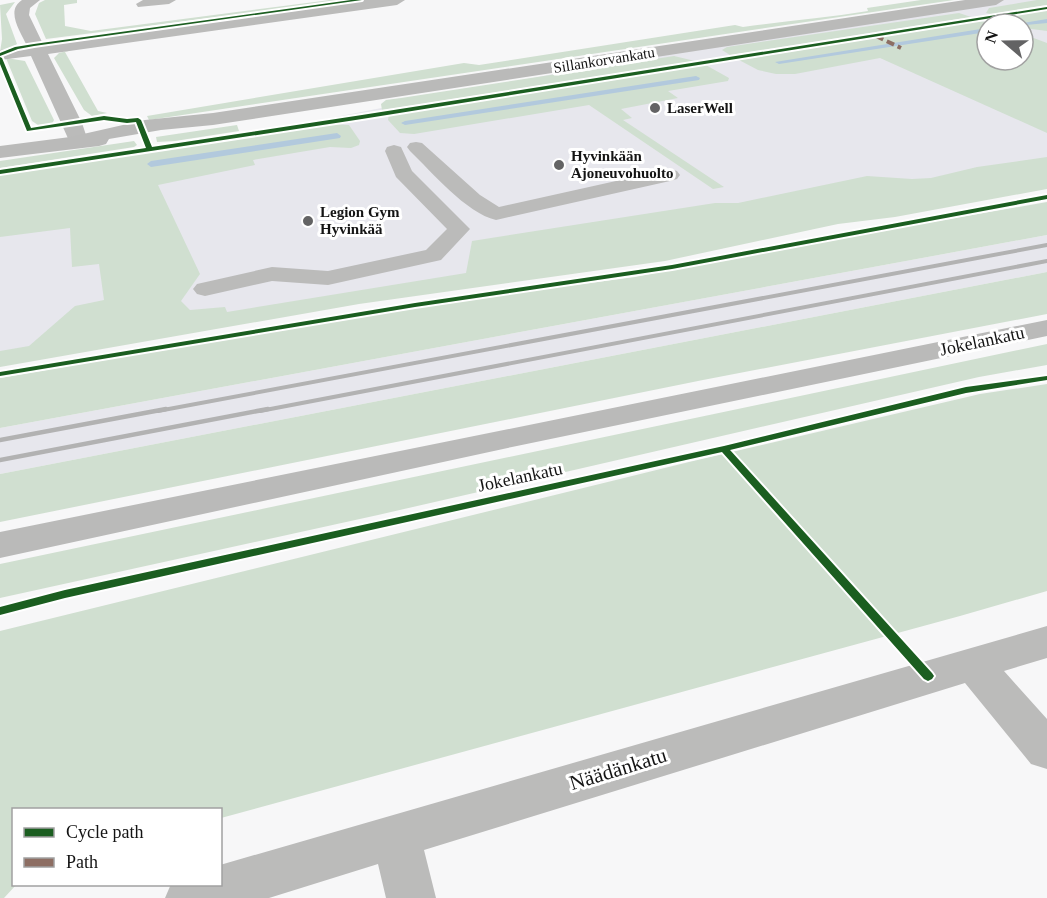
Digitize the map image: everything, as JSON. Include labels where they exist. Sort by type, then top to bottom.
[{"type":"main road","name":"Sillankorvankatu","points":[[0,152],[78,141],[154,134],[213,119],[996,0]]},
{"type":"main road","name":"Jokelankatu","points":[[0,545],[1047,328]]},
{"type":"street","points":[[32,0],[23,6],[21,15],[72,123],[78,141]]},
{"type":"street","points":[[0,55],[397,0]]},
{"type":"street","name":"Näädänkatu","points":[[190,898],[1047,642]]},
{"type":"street","points":[[973,664],[1047,750]]},
{"type":"street","points":[[396,836],[411,898]]},
{"type":"lane","points":[[143,4],[169,0]]},
{"type":"lane","points":[[416,147],[472,199],[496,214],[670,174]]},
{"type":"lane","points":[[205,289],[272,274],[328,278],[433,255],[459,229],[403,172],[394,151]]},
{"type":"shaded area","points":[[992,0],[1047,0],[1047,184],[0,356],[0,175],[194,145],[695,46]]},
{"type":"shaded area","points":[[1047,235],[1047,272],[0,474],[0,428]]},
{"type":"green space","points":[[45,0],[77,0],[77,3],[64,5],[65,26],[91,31],[330,0],[348,0],[46,39],[35,14],[39,3]]},
{"type":"green space","points":[[921,0],[954,0],[149,120],[147,116],[464,63],[479,65],[735,25],[743,27],[868,11],[867,8]]},
{"type":"green space","points":[[1047,0],[1047,5],[1003,12],[987,12],[989,8]]},
{"type":"green space","points":[[15,2],[6,14],[17,44],[10,50],[0,52],[2,39],[0,5]]},
{"type":"green space","points":[[1047,10],[1047,31],[1035,29],[1035,12]]},
{"type":"green space","points":[[959,13],[971,17],[730,55],[722,50],[727,47]]},
{"type":"green space","points":[[975,22],[975,72],[1035,72],[1035,38],[1047,43],[1047,133],[880,58],[795,74],[776,74],[758,70],[739,60]]},
{"type":"green space","points":[[79,48],[65,52],[98,111],[107,113],[92,116],[84,110],[54,58],[59,53]]},
{"type":"green space","points":[[674,56],[695,61],[382,110],[381,104],[386,100]]},
{"type":"green space","points":[[6,58],[25,61],[54,120],[52,124],[38,125],[32,121]]},
{"type":"green space","points":[[704,64],[729,78],[728,81],[668,91],[678,98],[621,109],[632,118],[623,120],[724,187],[713,189],[589,105],[414,134],[400,133],[388,120],[389,114]]},
{"type":"green space","points":[[329,124],[349,125],[360,141],[359,145],[351,148],[330,147],[253,160],[255,165],[158,185],[200,274],[181,301],[190,310],[225,307],[227,312],[466,273],[472,241],[715,203],[738,203],[867,176],[931,178],[977,167],[1047,157],[1047,189],[895,217],[838,224],[665,261],[359,304],[0,367],[0,351],[29,346],[75,306],[104,300],[99,264],[72,267],[70,228],[0,237],[0,175]]},
{"type":"green space","points":[[237,125],[239,131],[175,141],[157,142],[156,137]]},
{"type":"green space","points":[[134,141],[137,145],[134,147],[0,168],[0,161]]},
{"type":"green space","points":[[1047,202],[1047,235],[0,428],[0,378],[422,305],[635,277],[765,251]]},
{"type":"green space","points":[[1047,272],[1047,314],[703,380],[0,522],[0,474]]},
{"type":"green space","points":[[1047,344],[1047,365],[979,377],[378,515],[0,598],[0,564]]},
{"type":"green space","points":[[1047,384],[1047,591],[222,818],[222,808],[12,808],[12,886],[15,886],[4,898],[0,898],[0,631],[689,462],[980,394]]},
{"type":"waterway","points":[[1035,22],[1047,21]]},
{"type":"waterway","points":[[779,62],[975,32]]},
{"type":"waterway","points":[[405,123],[696,78]]},
{"type":"waterway","points":[[151,164],[337,136]]},
{"type":"railway","points":[[158,411],[1047,245]]},
{"type":"railway","points":[[260,411],[1047,261]]},
{"type":"railway","points":[[0,440],[166,409]]},
{"type":"railway","points":[[0,460],[268,409]]},
{"type":"marked path","points":[[876,36],[901,48]]},
{"type":"cycle path","points":[[0,55],[17,48],[34,45],[360,0]]},
{"type":"cycle path","points":[[0,172],[1047,8]]},
{"type":"cycle path","points":[[0,58],[29,130],[104,118],[138,120],[149,148]]},
{"type":"cycle path","points":[[0,374],[415,305],[672,267],[1047,197]]},
{"type":"cycle path","points":[[0,611],[65,594],[724,449],[966,390],[1047,378]]},
{"type":"cycle path","points":[[724,449],[928,676]]},
{"type":"place","name":"LaserWell","points":[[655,108]]},
{"type":"place","name":"Hyvinkään Ajoneuvohuolto","points":[[559,165]]},
{"type":"place","name":"Legion Gym Hyvinkää","points":[[308,221]]}]
